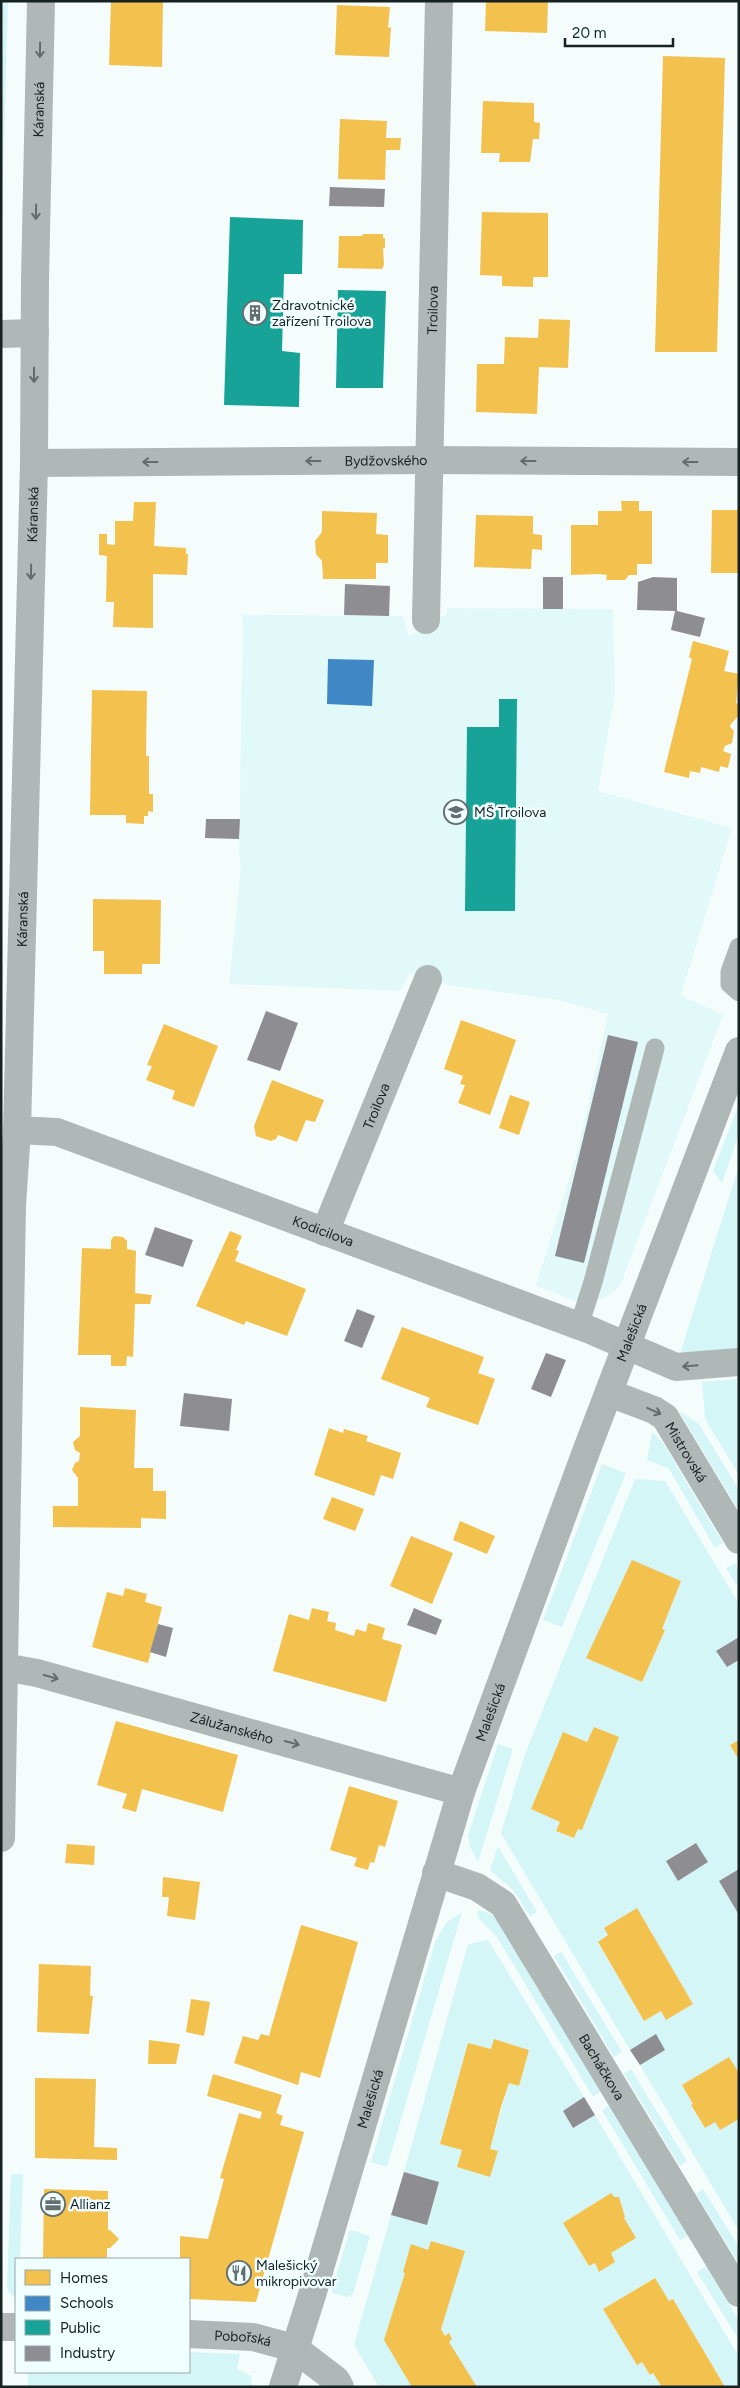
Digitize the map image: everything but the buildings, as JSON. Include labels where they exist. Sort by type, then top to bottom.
[{"type":"street","name":"Káranská","points":[[1,1838],[4,1667],[6,1204],[17,1130],[34,463],[41,1]]},
{"type":"street","name":"Troilova","points":[[426,620],[439,1]]},
{"type":"street","points":[[1,334],[35,333]]},
{"type":"street","name":"Bydžovského","points":[[34,463],[428,460],[739,462]]},
{"type":"street","name":"Troilova","points":[[325,1232],[428,979]]},
{"type":"street","name":"Malešická","points":[[283,2387],[461,1792],[626,1347],[739,1051]]},
{"type":"street","name":"Kodicilova","points":[[17,1130],[57,1132],[579,1326],[676,1367],[739,1362]]},
{"type":"street","name":"Mistrovská","points":[[609,1393],[654,1410],[665,1417],[739,1540]]},
{"type":"street","name":"Zálužanského","points":[[4,1667],[37,1673],[461,1792]]},
{"type":"street","name":"Bacháčkova","points":[[436,1873],[477,1887],[503,1904],[739,2293]]},
{"type":"street","points":[[1,2327],[15,2327]]},
{"type":"street","name":"Pobořská","points":[[190,2334],[253,2337],[294,2348]]},
{"type":"street","points":[[294,2348],[336,2380],[340,2387]]},
{"type":"lane","points":[[739,947],[730,972],[730,984],[739,992]]},
{"type":"lane","points":[[579,1326],[593,1282],[655,1048]]},
{"type":"shaded area","points":[[1,1],[8,1],[1,248]]},
{"type":"shaded area","name":"MŠ Troilova","points":[[447,608],[613,609],[615,694],[598,791],[732,828],[681,995],[723,1015],[622,1281],[617,1290],[604,1298],[576,1301],[536,1286],[578,1149],[608,1014],[559,1000],[441,984],[409,973],[400,991],[229,984],[241,866],[239,857],[243,615],[403,616],[409,636],[447,614]]},
{"type":"shaded area","points":[[739,1104],[739,1134],[722,1183],[713,1171]]},
{"type":"shaded area","points":[[739,1165],[739,1353],[679,1357]]},
{"type":"shaded area","points":[[739,1379],[739,1475],[705,1419],[702,1382]]},
{"type":"shaded area","points":[[679,1411],[699,1424],[739,1490],[739,1511]]},
{"type":"shaded area","points":[[652,1432],[663,1443],[723,1543],[715,1548],[669,1469],[647,1460]]},
{"type":"shaded area","points":[[602,1464],[626,1473],[562,1627],[543,1620]]},
{"type":"shaded area","points":[[635,1479],[665,1481],[739,1604],[739,1637],[716,1651],[727,1667],[739,1660],[739,1740],[730,1745],[739,1760],[739,1869],[719,1881],[739,1915],[739,2073],[729,2057],[682,2085],[693,2104],[691,2106],[705,2128],[715,2122],[720,2130],[739,2119],[739,2231],[640,2065],[665,2050],[656,2035],[630,2050],[501,1833],[524,1757]],"holes":[[[632,1561],[681,1581],[662,1629],[665,1630],[642,1682],[587,1658]],[[594,1727],[618,1737],[582,1830],[578,1829],[574,1838],[556,1831],[560,1822],[531,1809],[563,1732],[587,1742]],[[695,1843],[708,1862],[678,1881],[666,1860]],[[637,1909],[693,2004],[666,2019],[661,2011],[644,2021],[598,1943]]]},
{"type":"shaded area","points":[[735,1563],[739,1570],[739,1589],[726,1568]]},
{"type":"shaded area","points":[[498,1744],[513,1749],[478,1862],[470,1847],[468,1835]]},
{"type":"shaded area","points":[[498,1846],[537,1912],[530,1916],[513,1890],[490,1870]]},
{"type":"shaded area","points":[[479,1910],[496,1916],[601,2091],[593,2097],[497,1937],[480,1920],[477,1914]]},
{"type":"shaded area","points":[[462,1912],[387,2167],[371,2162],[435,1942],[446,1923]]},
{"type":"shaded area","points":[[488,1940],[584,2097],[563,2111],[573,2128],[595,2115],[739,2357],[739,2387],[725,2387],[673,2299],[669,2301],[654,2278],[603,2309],[637,2364],[642,2362],[650,2375],[653,2373],[662,2387],[477,2387],[441,2329],[464,2252],[431,2241],[428,2250],[412,2245],[403,2272],[405,2273],[412,2387],[379,2387],[354,2345],[391,2215],[427,2225],[439,2182],[404,2172],[468,1944]],"holes":[[[494,2039],[529,2050],[519,2086],[509,2083],[490,2149],[497,2151],[490,2177],[457,2167],[462,2150],[440,2143],[468,2043],[491,2049]],[[611,2193],[614,2197],[619,2197],[624,2218],[636,2238],[611,2253],[615,2262],[600,2272],[595,2263],[589,2266],[563,2223]]]},
{"type":"shaded area","points":[[561,1952],[622,2052],[614,2057],[554,1956]]},
{"type":"shaded area","points":[[631,2069],[687,2161],[680,2166],[624,2073]]},
{"type":"shaded area","points":[[610,2105],[688,2236],[680,2240],[602,2110]]},
{"type":"shaded area","points":[[11,2174],[23,2174],[20,2258],[15,2258],[15,2297],[9,2293],[7,2286]]},
{"type":"shaded area","points":[[703,2189],[739,2247],[739,2264],[696,2194]]},
{"type":"shaded area","points":[[350,2230],[370,2236],[353,2294],[347,2297],[331,2292]]},
{"type":"shaded area","points":[[706,2266],[739,2320],[739,2340],[697,2272]]},
{"type":"shaded area","points":[[190,2352],[240,2354],[237,2369],[251,2376],[252,2387],[28,2387],[28,2373],[190,2373]]},
{"type":"place","name":"Zdravotnické zařízení Troilova","points":[[255,313]]},
{"type":"place","name":"MŠ Troilova","points":[[456,812]]},
{"type":"place","name":"Allianz","points":[[53,2204]]},
{"type":"place","name":"Malešický mikropivovar","points":[[239,2273]]}]
